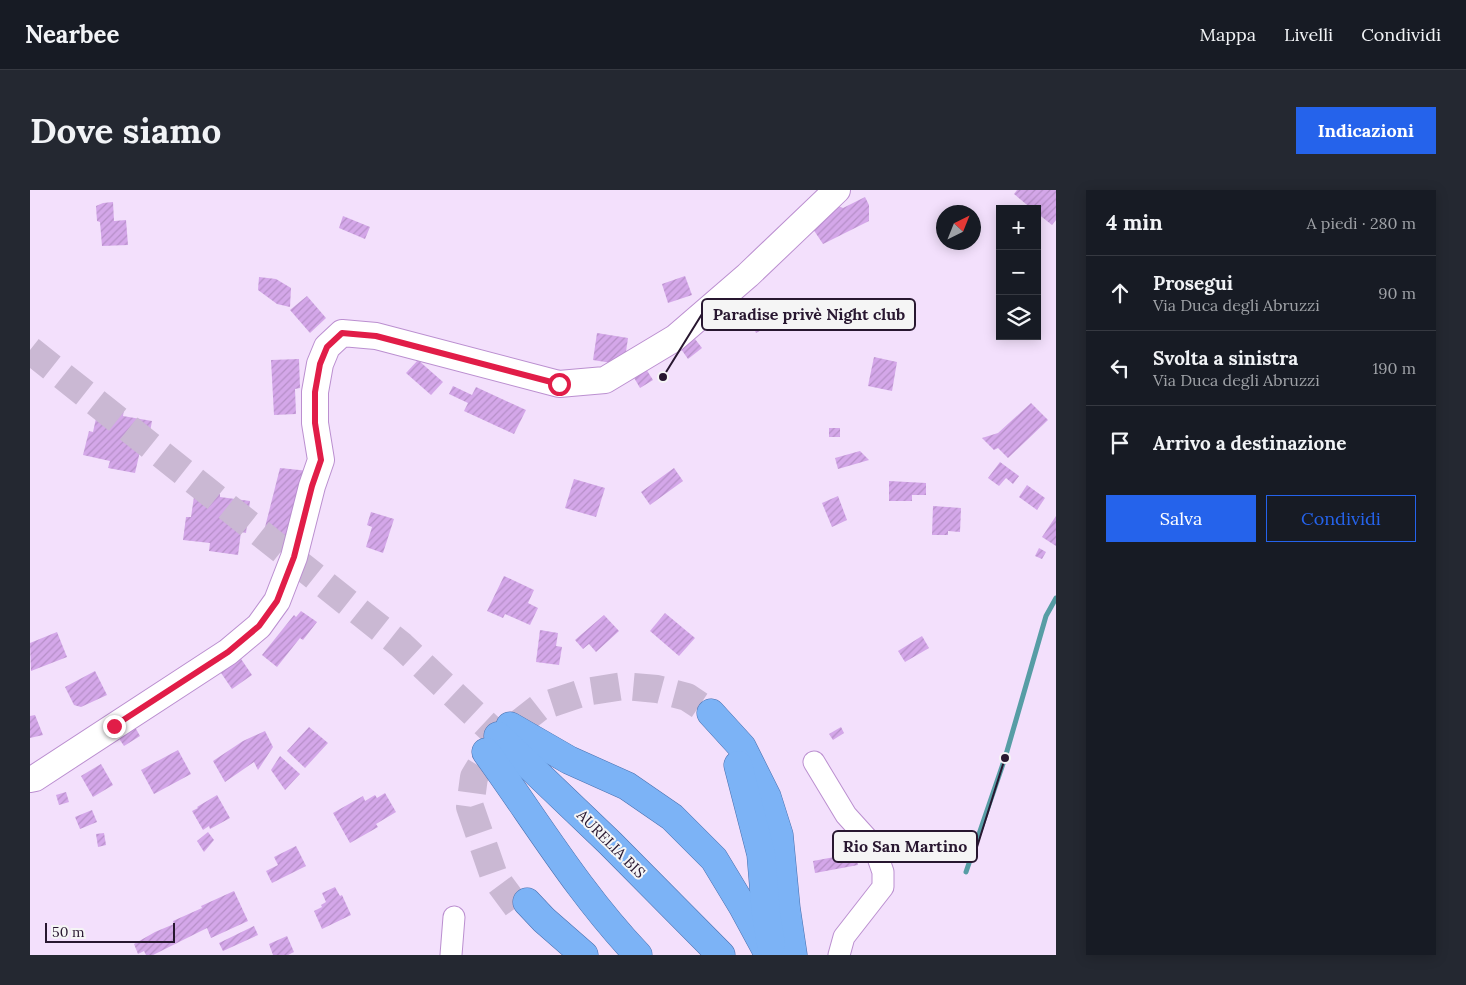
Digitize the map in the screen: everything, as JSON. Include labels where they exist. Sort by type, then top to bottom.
[{"type":"highway","points":[[773,955],[766,914],[761,854],[736,758],[709,719],[742,747],[767,797],[779,835],[786,908],[793,955]]},
{"type":"highway","points":[[498,738],[577,883],[604,919],[638,955]]},
{"type":"highway","points":[[498,738],[569,760],[627,786],[672,817],[714,859],[743,907],[768,955]]},
{"type":"highway","name":"AURELIA BIS","points":[[498,738],[610,843],[712,946]]},
{"type":"highway","points":[[558,955],[522,905],[544,920],[584,955]]},
{"type":"street","points":[[30,779],[35,778],[70,756],[228,652],[259,626],[277,601],[294,557],[312,486],[321,460],[315,423],[315,392],[320,364],[327,347],[342,333],[376,336],[559,384],[605,380],[675,338],[748,275],[837,190]]},
{"type":"street","points":[[814,762],[846,815],[874,846],[883,872],[883,887],[844,937],[839,955]]},
{"type":"street","points":[[451,955],[454,917]]},
{"type":"building","points":[[1017,190],[1056,190],[1056,220],[1052,225],[1041,216],[1041,205],[1027,205],[1014,194]]},
{"type":"building","points":[[865,197],[869,205],[869,221],[823,244],[811,226],[834,204],[843,208]]},
{"type":"building","points":[[113,202],[114,221],[126,220],[128,245],[102,246],[100,222],[97,221],[96,206]]},
{"type":"building","points":[[343,216],[370,227],[365,239],[339,228]]},
{"type":"building","points":[[685,276],[692,295],[668,303],[662,284]]},
{"type":"building","points":[[259,277],[276,279],[291,288],[290,307],[277,304],[258,290]]},
{"type":"building","points":[[307,296],[326,318],[310,333],[290,310]]},
{"type":"building","points":[[769,310],[775,323],[756,333],[750,320]]},
{"type":"building","points":[[597,333],[628,338],[624,365],[593,360]]},
{"type":"building","points":[[695,339],[702,348],[688,359],[681,349]]},
{"type":"building","points":[[874,357],[897,362],[892,391],[868,386]]},
{"type":"building","points":[[299,359],[300,388],[295,389],[296,414],[274,415],[271,360]]},
{"type":"building","points":[[418,360],[443,382],[431,395],[406,373]]},
{"type":"building","points":[[646,369],[653,380],[640,388],[633,376]]},
{"type":"building","points":[[453,386],[472,395],[476,387],[526,410],[514,434],[464,411],[468,403],[449,394]]},
{"type":"building","points":[[1031,403],[1048,420],[1008,458],[998,448],[994,450],[982,438],[998,433]]},
{"type":"building","points":[[99,405],[124,410],[123,416],[152,421],[147,448],[141,447],[135,473],[108,468],[110,461],[83,455],[89,431],[93,432]]},
{"type":"building","points":[[829,428],[840,428],[840,437],[829,437]]},
{"type":"building","points":[[860,451],[869,460],[838,469],[835,458]]},
{"type":"building","points":[[1000,462],[1019,476],[1013,484],[1006,478],[999,486],[988,478]]},
{"type":"building","points":[[280,468],[309,471],[283,553],[260,547]]},
{"type":"building","points":[[674,468],[683,481],[650,505],[641,492]]},
{"type":"building","points":[[574,479],[605,488],[596,517],[565,508]]},
{"type":"building","points":[[889,481],[926,483],[926,495],[912,495],[912,501],[889,501]]},
{"type":"building","points":[[1027,485],[1045,498],[1037,510],[1019,497]]},
{"type":"building","points":[[195,490],[220,494],[220,497],[250,501],[246,533],[241,532],[238,555],[209,551],[210,543],[183,540],[186,517],[191,517]]},
{"type":"building","points":[[838,496],[847,520],[832,527],[822,503]]},
{"type":"building","points":[[933,506],[961,508],[960,532],[948,531],[948,535],[932,535]]},
{"type":"building","points":[[371,512],[394,519],[383,553],[366,547],[372,527],[367,525]]},
{"type":"building","points":[[1056,516],[1056,546],[1042,537]]},
{"type":"building","points":[[1039,548],[1046,552],[1042,559],[1035,556]]},
{"type":"building","points":[[504,576],[534,590],[528,603],[538,608],[530,625],[505,614],[503,618],[487,611]]},
{"type":"building","points":[[301,611],[317,622],[303,640],[300,638],[277,667],[262,655],[294,615],[296,617]]},
{"type":"building","points":[[665,613],[695,638],[679,656],[650,631]]},
{"type":"building","points":[[604,615],[619,631],[596,652],[589,644],[583,649],[575,640]]},
{"type":"building","points":[[540,630],[558,633],[556,646],[562,647],[559,665],[536,662]]},
{"type":"building","points":[[57,632],[67,657],[31,671],[30,643]]},
{"type":"building","points":[[922,636],[929,648],[905,662],[898,651]]},
{"type":"building","points":[[239,656],[252,675],[232,689],[219,670]]},
{"type":"building","points":[[95,671],[107,695],[81,707],[74,705],[65,687]]},
{"type":"building","points":[[35,715],[43,735],[30,738],[30,716]]},
{"type":"building","points":[[135,727],[140,736],[124,746],[118,737]]},
{"type":"building","points":[[309,727],[328,743],[305,768],[287,751]]},
{"type":"building","points":[[841,727],[844,733],[833,740],[829,734]]},
{"type":"building","points":[[265,731],[273,747],[258,770],[254,762],[225,782],[213,761],[243,741]]},
{"type":"building","points":[[178,750],[191,774],[154,794],[141,770]]},
{"type":"building","points":[[280,756],[300,774],[285,790],[271,770]]},
{"type":"building","points":[[101,764],[113,785],[93,797],[81,776]]},
{"type":"building","points":[[66,792],[69,802],[59,805],[56,795]]},
{"type":"building","points":[[385,793],[396,812],[376,824],[378,827],[350,843],[333,813],[363,796],[365,801],[375,795],[377,798]]},
{"type":"building","points":[[217,795],[230,818],[210,829],[209,826],[203,830],[192,811]]},
{"type":"building","points":[[92,810],[97,822],[80,829],[75,817]]},
{"type":"building","points":[[208,832],[214,840],[204,852],[197,841]]},
{"type":"building","points":[[104,833],[106,845],[98,847],[96,834]]},
{"type":"building","points":[[296,846],[306,866],[272,883],[266,871],[278,865],[274,857]]},
{"type":"building","points":[[856,853],[858,865],[815,873],[813,861]]},
{"type":"building","points":[[335,887],[340,896],[342,895],[351,915],[322,929],[314,911],[322,907],[321,905],[326,902],[322,893]]},
{"type":"building","points":[[234,891],[248,921],[211,938],[207,928],[153,955],[146,955],[144,951],[138,954],[134,944],[174,924],[173,921],[202,908],[201,906]]},
{"type":"building","points":[[254,926],[258,935],[223,951],[219,943]]},
{"type":"building","points":[[287,936],[294,952],[288,955],[273,955],[269,944]]},
{"type":"waterway","points":[[966,872],[1005,758],[1046,616],[1056,598]]},
{"type":"tunnel","points":[[30,350],[401,645],[498,736]]},
{"type":"tunnel","points":[[517,907],[494,876],[470,807],[474,777],[495,742],[540,707],[585,692],[624,686],[657,689],[687,697],[711,713]]},
{"type":"place","name":"Paradise privè Night club","points":[[663,377]]},
{"type":"place","name":"Rio San Martino","points":[[1005,758]]},
{"type":"route","points":[[114,726],[228,652],[259,626],[277,601],[294,557],[312,486],[321,460],[315,423],[315,392],[320,364],[327,347],[342,333],[376,336],[559,384]]}]
